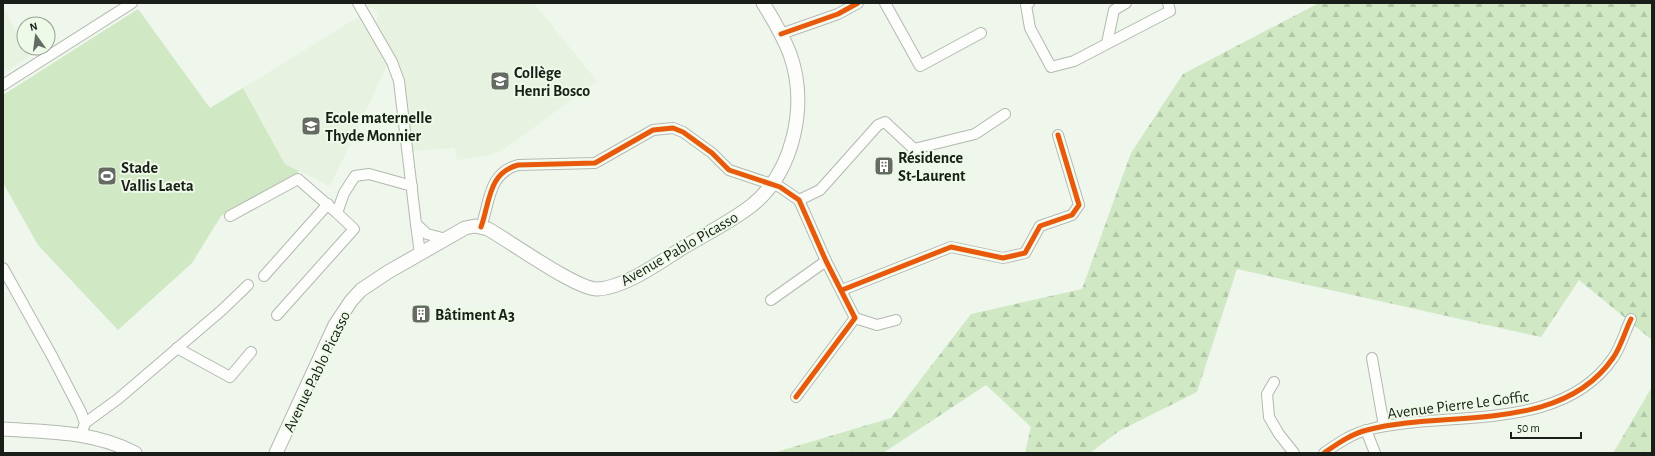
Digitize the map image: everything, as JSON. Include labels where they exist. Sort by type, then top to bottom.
[{"type":"main road","name":"Avenue Pablo Picasso","points":[[276,453],[318,360],[342,312],[361,290],[374,281],[465,228],[475,226],[481,227],[497,234],[579,284],[596,289],[608,287],[632,277],[721,226],[751,206],[771,185],[785,162],[791,144],[798,105],[795,74],[790,54],[781,34],[763,3]]},
{"type":"main road","points":[[3,429],[84,429],[105,441],[135,453]]},
{"type":"street","points":[[3,85],[132,3]]},
{"type":"street","points":[[358,3],[392,62],[399,81],[420,254]]},
{"type":"street","points":[[781,34],[838,14],[858,3]]},
{"type":"street","points":[[885,3],[920,66],[980,33]]},
{"type":"street","points":[[1029,3],[1026,5],[1030,28],[1051,67],[1074,60],[1170,11],[1168,3]]},
{"type":"street","points":[[1107,43],[1114,10],[1126,3]]},
{"type":"street","points":[[799,200],[820,190],[878,125],[885,122],[914,149],[975,134],[1006,114]]},
{"type":"street","points":[[481,227],[494,183],[501,173],[509,167],[518,164],[595,163],[653,130],[673,128],[683,132],[712,153],[729,170],[780,187],[799,200],[826,261],[856,318],[878,325],[896,320]]},
{"type":"street","points":[[842,290],[951,247],[1003,258],[1025,253],[1040,226],[1072,215],[1078,205],[1058,135]]},
{"type":"street","points":[[338,213],[344,193],[355,176],[369,174],[412,186]]},
{"type":"street","points":[[230,216],[298,179],[328,204],[354,229],[277,315]]},
{"type":"street","points":[[264,276],[328,204]]},
{"type":"street","points":[[416,224],[427,234],[446,240]]},
{"type":"street","points":[[771,300],[826,261]]},
{"type":"street","points":[[3,268],[52,356],[84,429],[176,348],[222,310],[248,285]]},
{"type":"street","points":[[796,397],[856,318]]},
{"type":"street","name":"Avenue Pierre Le Goffic","points":[[1324,453],[1354,434],[1384,426],[1400,423],[1504,415],[1554,404],[1577,393],[1613,358],[1631,319]]},
{"type":"street","points":[[176,348],[230,377],[251,352]]},
{"type":"street","points":[[1372,358],[1384,426]]},
{"type":"street","points":[[1274,382],[1267,394],[1269,417],[1279,434],[1294,453]]},
{"type":"street","points":[[1366,430],[1375,453]]},
{"type":"shaded area","name":"Collège Henri Bosco","points":[[366,3],[534,3],[597,81],[502,151],[487,156],[456,160],[455,148],[413,151],[403,75],[376,21],[378,16],[373,7],[369,8]]},
{"type":"shaded area","points":[[3,7],[16,32],[16,56],[29,57],[3,73]]},
{"type":"shaded area","name":"Ecole maternelle Thyde Monnier","points":[[360,16],[387,66],[330,186],[285,164],[243,88]]},
{"type":"green space","points":[[1319,3],[1652,3],[1652,340],[1579,280],[1541,337],[1237,269],[1197,392],[1119,431],[1090,453],[1025,453],[1031,427],[986,385],[883,453],[773,453],[891,418],[971,314],[1082,289],[1131,153],[1183,74]]},
{"type":"green space","points":[[138,9],[210,108],[243,88],[285,164],[299,171],[294,176],[221,216],[192,263],[118,330],[38,245],[3,183],[3,95]]},
{"type":"green space","points":[[1652,387],[1652,453],[1613,453]]},
{"type":"cycle path","points":[[781,34],[838,14],[858,3]]},
{"type":"cycle path","points":[[481,227],[495,182],[508,169],[518,165],[595,163],[653,130],[673,128],[683,132],[712,153],[729,170],[780,187],[799,200],[826,261],[855,318],[796,397]]},
{"type":"cycle path","points":[[842,290],[951,247],[1003,258],[1025,253],[1040,226],[1072,215],[1079,205],[1058,135]]},
{"type":"cycle path","points":[[1324,453],[1350,437],[1367,430],[1398,424],[1499,415],[1532,409],[1563,399],[1590,382],[1613,358],[1631,319]]},
{"type":"place","name":"Collège Henri Bosco","points":[[500,81]]},
{"type":"place","name":"Ecole maternelle Thyde Monnier","points":[[311,126]]},
{"type":"place","name":"Résidence St-Laurent","points":[[884,166]]},
{"type":"place","name":"Stade Vallis Laeta","points":[[107,176]]},
{"type":"place","name":"Bâtiment A3","points":[[421,314]]}]
